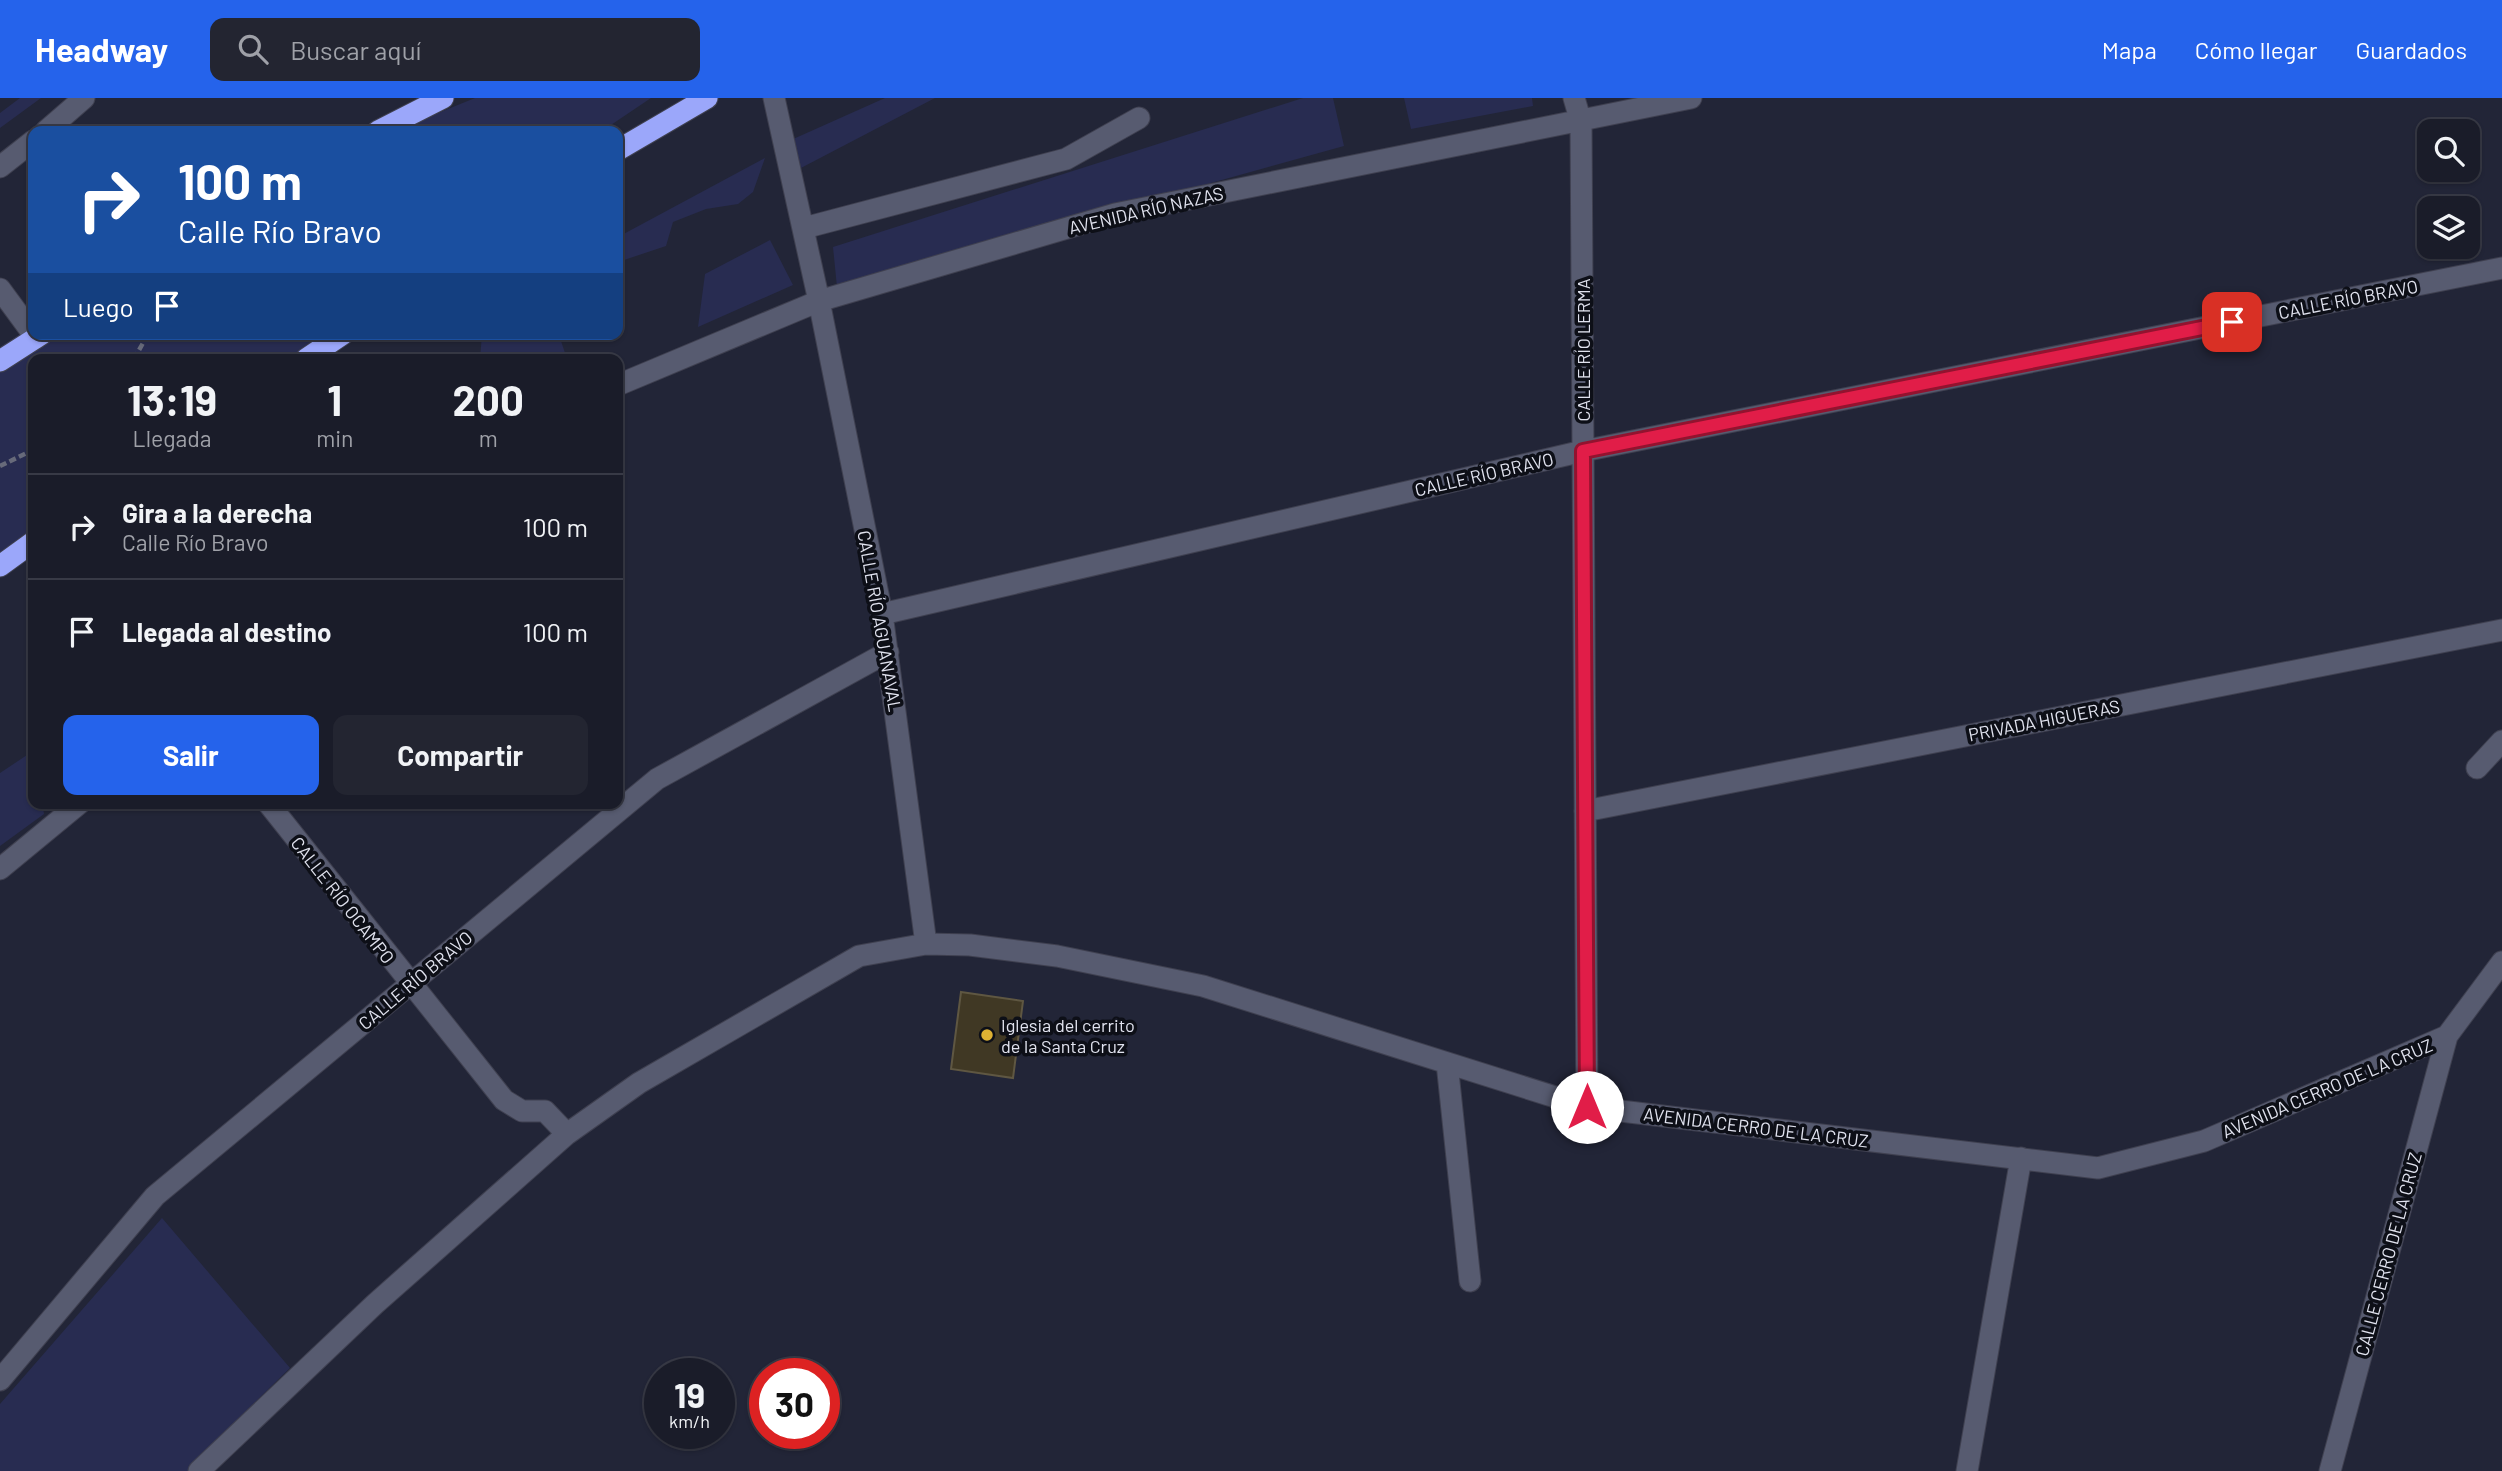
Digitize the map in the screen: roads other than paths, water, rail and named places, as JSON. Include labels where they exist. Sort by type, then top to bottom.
[{"type":"highway","points":[[388,126],[443,98]]},
{"type":"highway","points":[[623,147],[707,98]]},
{"type":"highway","points":[[0,361],[33,340]]},
{"type":"highway","points":[[313,354],[334,340]]},
{"type":"highway","points":[[0,566],[28,546]]},
{"type":"street","points":[[52,126],[84,98]]},
{"type":"street","name":"CALLE RÍO AGUANAVAL","points":[[774,98],[804,228],[888,652],[926,944]]},
{"type":"street","name":"CALLE RÍO LERMA","points":[[1574,98],[1581,122],[1587,1107]]},
{"type":"street","name":"AVENIDA RÍO NAZAS","points":[[623,383],[819,301],[1115,214],[1691,98]]},
{"type":"street","points":[[804,228],[1066,159],[1139,118]]},
{"type":"street","points":[[0,167],[28,145]]},
{"type":"street","name":"CALLE RÍO BRAVO","points":[[881,614],[1583,451],[2502,268]]},
{"type":"street","points":[[0,289],[28,323]]},
{"type":"street","name":"PRIVADA HIGUERAS","points":[[1585,811],[2502,630]]},
{"type":"street","name":"CALLE RÍO BRAVO","points":[[623,807],[657,779],[888,652]]},
{"type":"street","points":[[2477,768],[2502,741]]},
{"type":"street","points":[[0,870],[73,809]]},
{"type":"street","name":"CALLE RÍO OCAMPO","points":[[273,809],[504,1100],[522,1111],[545,1111],[567,1135]]},
{"type":"street","name":"CALLE RÍO BRAVO","points":[[0,1380],[155,1196],[621,809]]},
{"type":"street","name":"AVENIDA CERRO DE LA CRUZ","points":[[567,1135],[639,1083],[859,956],[926,944],[970,945],[1057,956],[1203,986],[1587,1107],[2098,1168],[2204,1141],[2447,1036],[2502,962]]},
{"type":"street","name":"CALLE CERRO DE LA CRUZ","points":[[2330,1471],[2447,1036]]},
{"type":"street","points":[[1447,1063],[1470,1280]]},
{"type":"street","points":[[199,1471],[374,1304],[567,1135]]},
{"type":"street","points":[[1967,1471],[2021,1158]]},
{"type":"place","name":"Iglesia del cerrito de la Santa Cruz","points":[[987,1035]]}]
